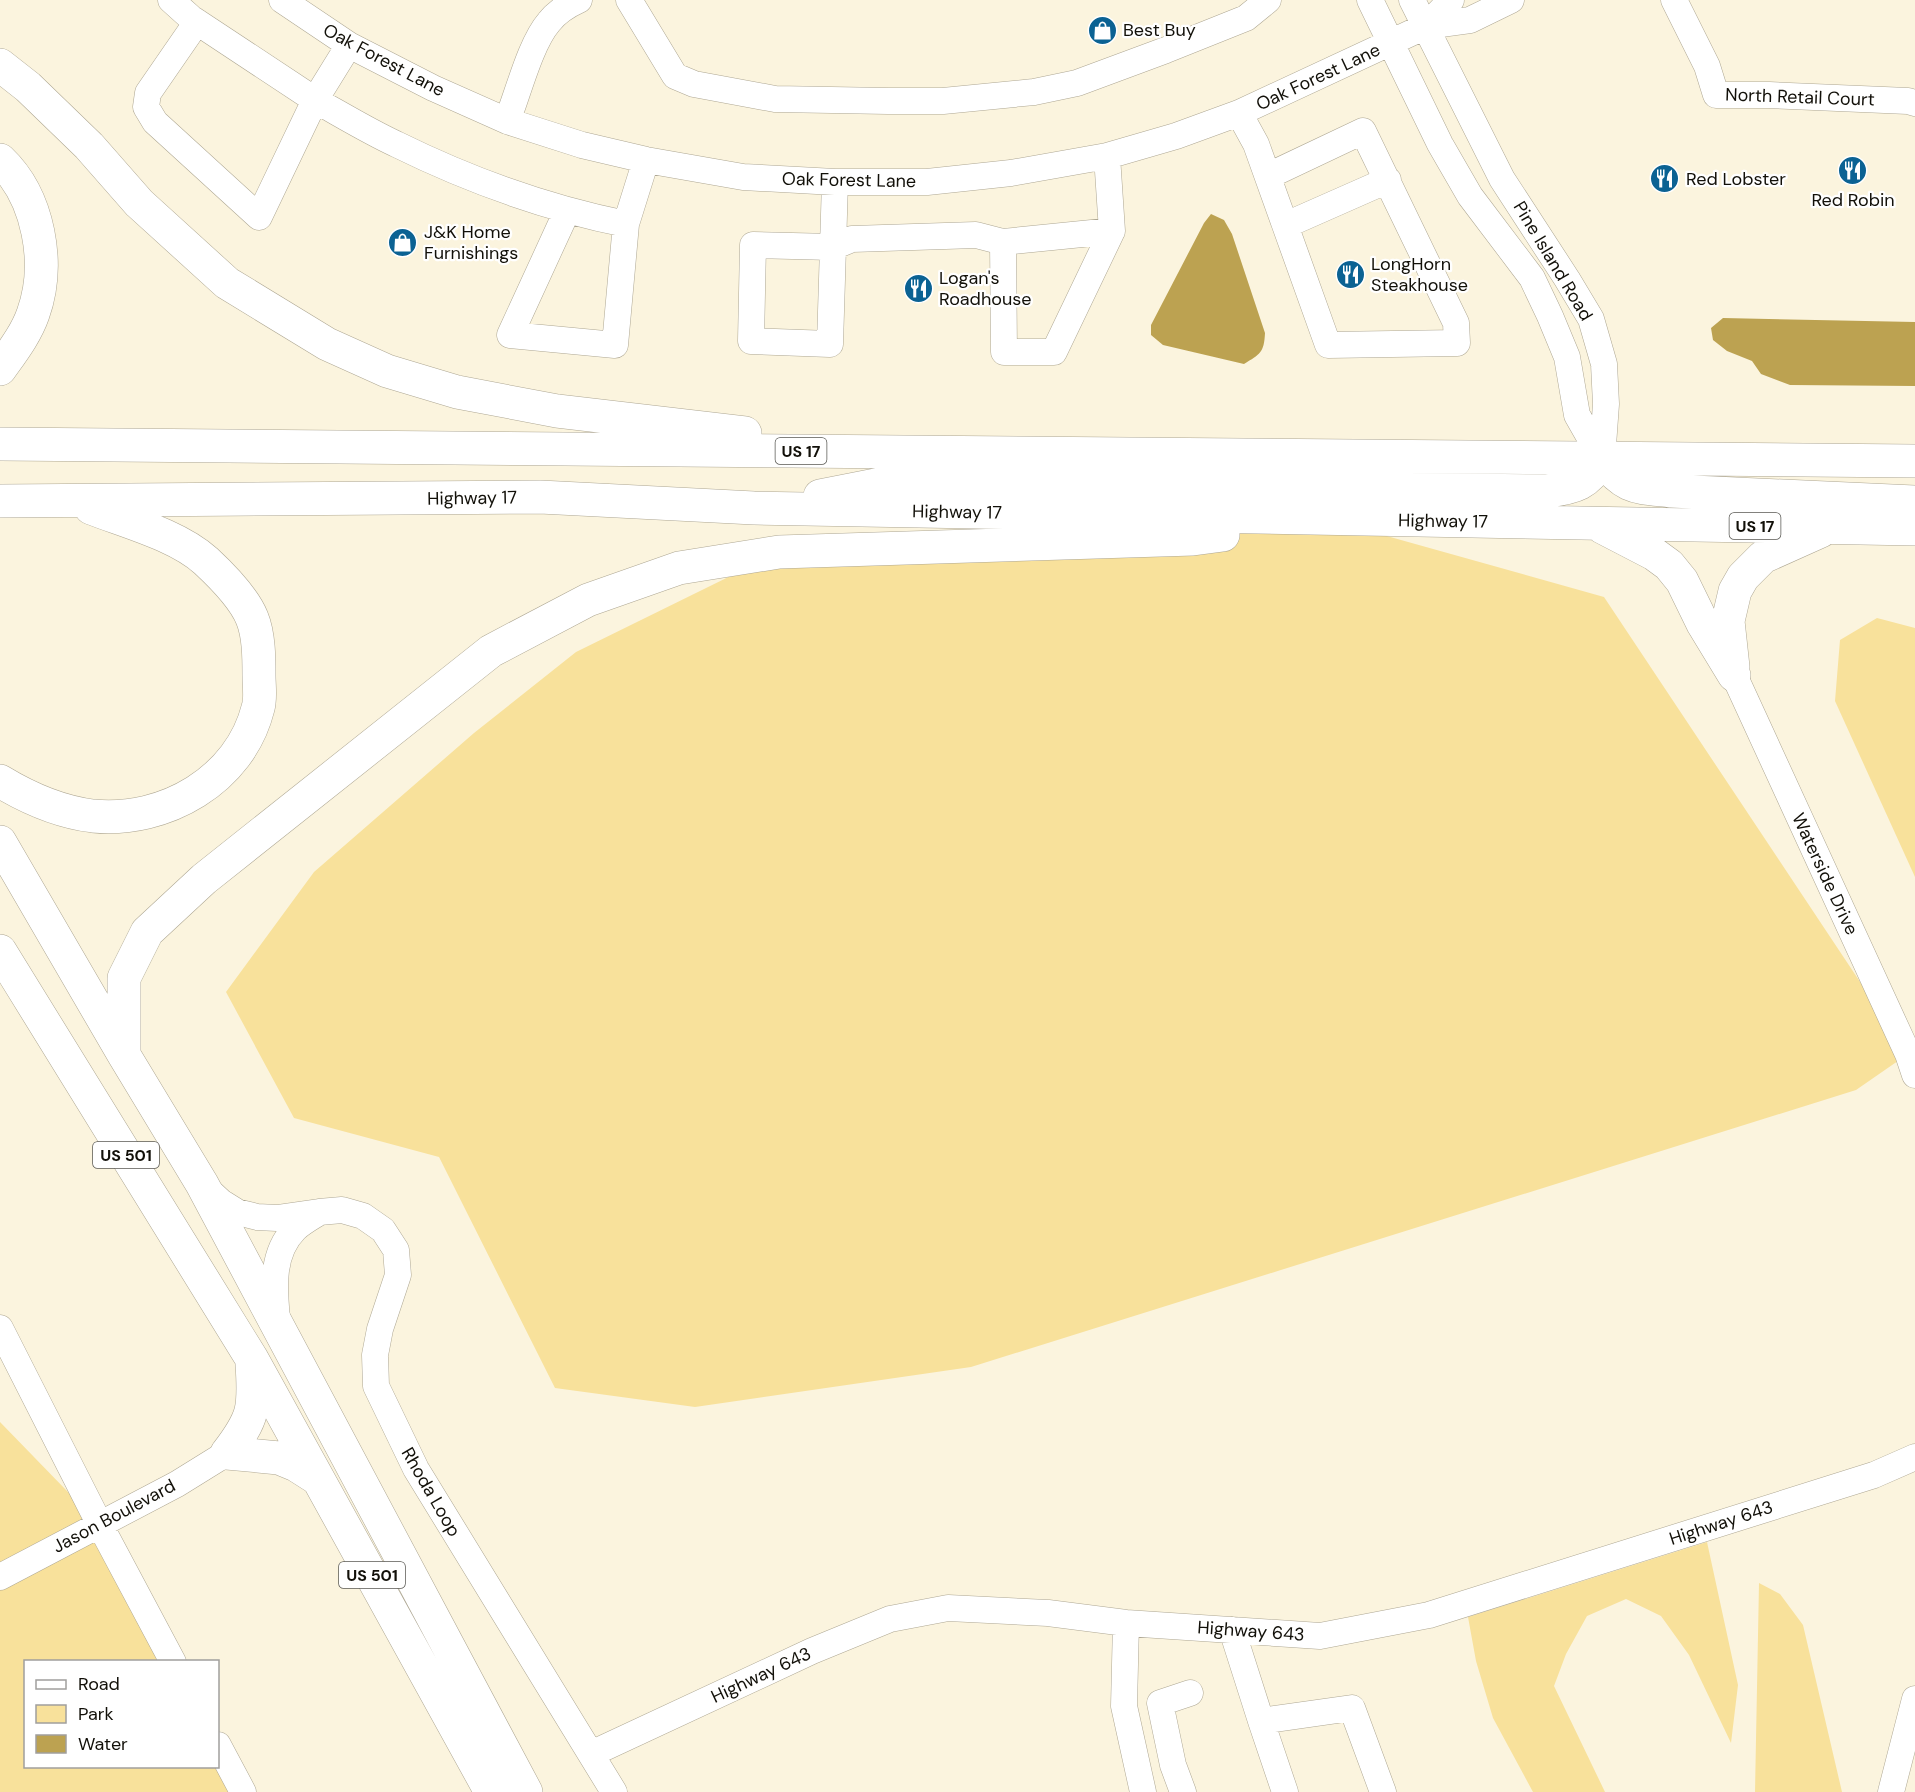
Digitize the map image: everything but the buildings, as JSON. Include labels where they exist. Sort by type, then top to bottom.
[{"type":"highway","points":[[0,65],[28,87],[89,147],[139,203],[227,283],[327,344],[387,371],[457,392],[557,411],[916,452]]},
{"type":"highway","points":[[0,160],[9,168],[27,197],[37,227],[40,286],[33,315],[17,346],[0,369]]},
{"type":"highway","name":"US 17","points":[[0,444],[1915,461]]},
{"type":"highway","points":[[754,508],[881,484],[1547,491],[1579,484],[1595,471],[1602,459],[1612,473],[1626,484],[1637,488],[1915,502]]},
{"type":"highway","name":"Highway 17","points":[[0,501],[540,497],[754,508],[1915,529]]},
{"type":"highway","points":[[0,781],[48,805],[93,816],[136,815],[177,803],[213,780],[242,747],[259,707],[259,657],[252,618],[233,590],[205,560],[173,539],[72,501]]},
{"type":"highway","points":[[124,1055],[124,978],[147,932],[204,879],[491,651],[588,600],[680,568],[779,552],[1193,539],[1326,519]]},
{"type":"highway","points":[[1595,523],[1654,554],[1669,565],[1683,581],[1702,624],[1734,675]]},
{"type":"highway","points":[[1734,675],[1728,621],[1735,591],[1743,577],[1762,557],[1830,527]]},
{"type":"highway","name":"US 501","points":[[0,842],[202,1184],[526,1792]]},
{"type":"highway","name":"US 501","points":[[0,951],[252,1359],[491,1792]]},
{"type":"highway","points":[[227,1453],[245,1430],[255,1400],[252,1359]]},
{"type":"highway","points":[[227,1453],[279,1458],[318,1479]]},
{"type":"street","points":[[171,0],[197,22],[315,100],[396,144],[475,179],[567,211],[626,224]]},
{"type":"street","name":"Oak Forest Lane","points":[[282,0],[349,45],[433,88],[507,122],[582,145],[646,160],[743,177],[835,182],[927,182],[1011,173],[1107,156],[1176,136],[1239,113],[1426,26],[1470,20],[1511,0]]},
{"type":"street","points":[[507,122],[536,44],[548,22],[568,5],[579,0]]},
{"type":"street","points":[[629,0],[675,76],[694,84],[775,99],[888,101],[943,101],[1034,92],[1077,83],[1245,18],[1268,0]]},
{"type":"street","name":"Pine Island Road","points":[[1370,0],[1440,144],[1470,196],[1532,278],[1567,357],[1577,415],[1602,459]]},
{"type":"street","name":"Pine Island Road","points":[[1412,0],[1502,178],[1591,319],[1604,364],[1606,404],[1602,459]]},
{"type":"street","name":"Oak Forest Lane","points":[[1426,26],[1451,0]]},
{"type":"street","name":"North Retail Court","points":[[1674,0],[1707,66],[1716,95],[1815,97],[1915,103]]},
{"type":"street","points":[[197,22],[148,93],[146,107],[155,122],[259,218],[315,100],[349,45]]},
{"type":"street","points":[[1239,113],[1256,144],[1328,345],[1457,343],[1456,323],[1363,130],[1268,176]]},
{"type":"street","points":[[1003,242],[1004,352],[1054,352],[1112,231],[1107,156]]},
{"type":"street","points":[[567,211],[510,335],[615,345],[626,224],[646,160]]},
{"type":"street","points":[[1286,225],[1388,180]]},
{"type":"street","points":[[835,182],[833,247],[830,344],[751,341],[753,245],[833,247],[852,239],[976,235],[1003,242],[1112,231]]},
{"type":"street","name":"Waterside Drive","points":[[1734,675],[1908,1054],[1915,1075]]},
{"type":"street","name":"Rhoda Loop","points":[[202,1184],[221,1202],[237,1212],[277,1218],[342,1210],[363,1216],[382,1230],[396,1250],[398,1275],[380,1329],[375,1355],[376,1386],[416,1469],[614,1792]]},
{"type":"street","points":[[278,1325],[274,1289],[276,1267],[284,1245],[295,1229],[319,1212]]},
{"type":"street","points":[[0,1328],[172,1660]]},
{"type":"street","name":"Jason Boulevard","points":[[0,1577],[177,1484],[227,1453]]},
{"type":"street","name":"Highway 643","points":[[591,1754],[812,1651],[890,1619],[948,1608],[1048,1613],[1126,1623],[1320,1636],[1429,1615],[1874,1475],[1915,1458]]},
{"type":"street","points":[[1126,1623],[1124,1706],[1143,1792]]},
{"type":"street","points":[[1232,1630],[1285,1792]]},
{"type":"street","points":[[1183,1792],[1173,1764],[1160,1704],[1190,1693]]},
{"type":"street","points":[[1891,1792],[1915,1699]]},
{"type":"street","points":[[1261,1721],[1352,1708],[1383,1792]]},
{"type":"street","points":[[219,1746],[243,1792]]},
{"type":"green space","points":[[1326,519],[1604,597],[1908,1054],[1856,1090],[971,1367],[695,1407],[555,1388],[439,1157],[294,1118],[226,992],[314,872],[474,733],[576,652],[779,552]]},
{"type":"green space","points":[[1877,618],[1915,628],[1915,877],[1835,701],[1840,640]]},
{"type":"green space","points":[[0,1422],[100,1525],[172,1660],[24,1660],[24,1768],[219,1767],[243,1792],[0,1792]]},
{"type":"green space","points":[[1707,1542],[1738,1685],[1731,1743],[1689,1655],[1661,1616],[1626,1599],[1587,1616],[1566,1654],[1554,1686],[1605,1792],[1533,1792],[1493,1718],[1476,1661],[1468,1617]]},
{"type":"green space","points":[[1759,1583],[1780,1594],[1803,1625],[1842,1792],[1755,1792]]},
{"type":"water","points":[[1211,214],[1224,220],[1232,234],[1265,333],[1264,345],[1260,352],[1244,364],[1163,345],[1151,335],[1151,325],[1204,223]]},
{"type":"water","points":[[1723,318],[1915,322],[1915,386],[1790,385],[1761,374],[1752,361],[1727,351],[1713,340],[1711,328]]},
{"type":"place","name":"Best Buy","points":[[1102,30]]},
{"type":"place","name":"Red Robin","points":[[1853,171]]},
{"type":"place","name":"Red Lobster","points":[[1665,179]]},
{"type":"place","name":"J&K Home Furnishings","points":[[403,242]]},
{"type":"place","name":"LongHorn Steakhouse","points":[[1350,274]]},
{"type":"place","name":"Logan's Roadhouse","points":[[918,288]]}]
